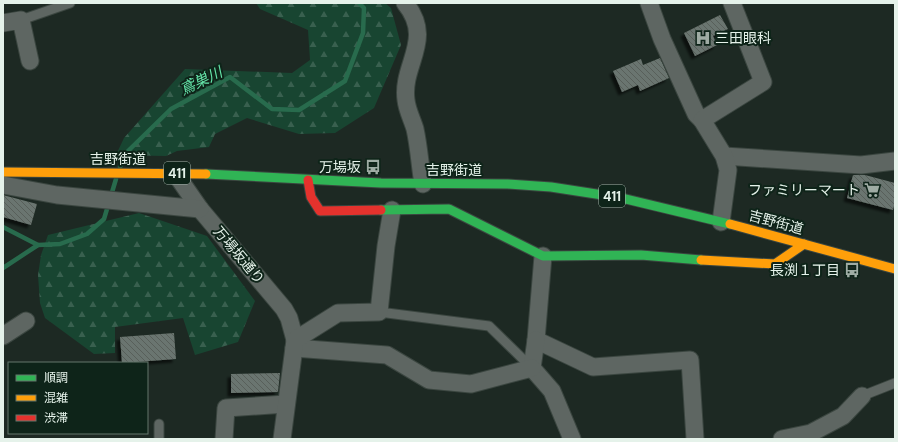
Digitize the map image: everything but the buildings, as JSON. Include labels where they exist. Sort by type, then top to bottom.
[{"type":"main road","name":"吉野街道","points":[[3,172],[106,174],[175,173],[308,180],[423,184],[508,184],[551,187],[622,198],[721,222],[895,269]]},
{"type":"main road","points":[[308,180],[311,197],[320,210],[449,209],[543,256],[640,255],[711,262],[775,264],[804,244]]},
{"type":"street","points":[[405,3],[412,12],[417,29],[414,61],[409,74],[406,99],[415,129],[423,184]]},
{"type":"street","points":[[649,3],[662,39],[696,114],[702,120],[724,156],[728,170],[721,222]]},
{"type":"street","points":[[702,120],[763,82],[732,3]]},
{"type":"street","points":[[3,23],[21,20],[30,60]]},
{"type":"street","points":[[724,156],[861,165],[895,161]]},
{"type":"street","name":"万場坂通り","points":[[175,173],[200,208],[284,309],[289,318],[295,344]]},
{"type":"street","points":[[3,185],[57,195],[200,208]]},
{"type":"street","points":[[282,439],[295,344],[338,313],[379,312],[386,246],[392,210]]},
{"type":"street","points":[[543,256],[536,340],[532,368],[552,391],[572,439]]},
{"type":"street","points":[[3,336],[26,321]]},
{"type":"street","points":[[536,340],[593,367],[690,360],[695,439]]},
{"type":"street","points":[[295,344],[387,356],[429,380],[471,384],[532,368]]},
{"type":"street","points":[[782,439],[811,433],[843,416],[862,396]]},
{"type":"street","points":[[224,439],[226,408],[286,404]]},
{"type":"lane","points":[[21,20],[70,3]]},
{"type":"lane","points":[[379,312],[489,326],[532,368]]},
{"type":"lane","points":[[862,396],[895,383]]},
{"type":"lane","points":[[159,424],[159,439]]},
{"type":"green space","points":[[256,3],[385,3],[391,8],[401,45],[374,108],[335,133],[299,134],[247,118],[215,134],[209,147],[177,151],[166,156],[116,155],[124,138],[185,69],[292,73],[310,60],[308,30],[260,9]]},
{"type":"green space","points":[[139,213],[207,236],[255,301],[238,342],[195,355],[183,318],[115,327],[115,353],[94,354],[45,318],[40,303],[38,275],[41,255],[48,235]]},
{"type":"waterway","name":"鳶巣川","points":[[120,167],[127,152],[171,109],[230,77],[272,109],[299,110],[345,81],[363,33],[364,8],[359,3]]},
{"type":"waterway","name":"鳶巣川","points":[[3,268],[38,245],[60,244],[87,234],[104,219],[116,179]]},
{"type":"waterway","points":[[3,227],[38,245]]},
{"type":"traffic: fast","points":[[206,174],[381,183],[508,184],[551,187],[622,198],[730,224]]},
{"type":"traffic: fast","points":[[381,210],[449,209],[543,256],[641,255],[701,260]]},
{"type":"traffic: slow","points":[[3,172],[206,174]]},
{"type":"traffic: slow","points":[[730,224],[895,269]]},
{"type":"traffic: slow","points":[[701,260],[775,264],[804,244]]},
{"type":"traffic: jam","points":[[308,180],[311,197],[320,211],[381,210]]},
{"type":"place","name":"三田眼科","points":[[703,38]]},
{"type":"place","name":"万場坂","points":[[373,167]]},
{"type":"place","name":"ファミリーマート","points":[[872,190]]},
{"type":"place","name":"長渕１丁目","points":[[852,270]]}]
